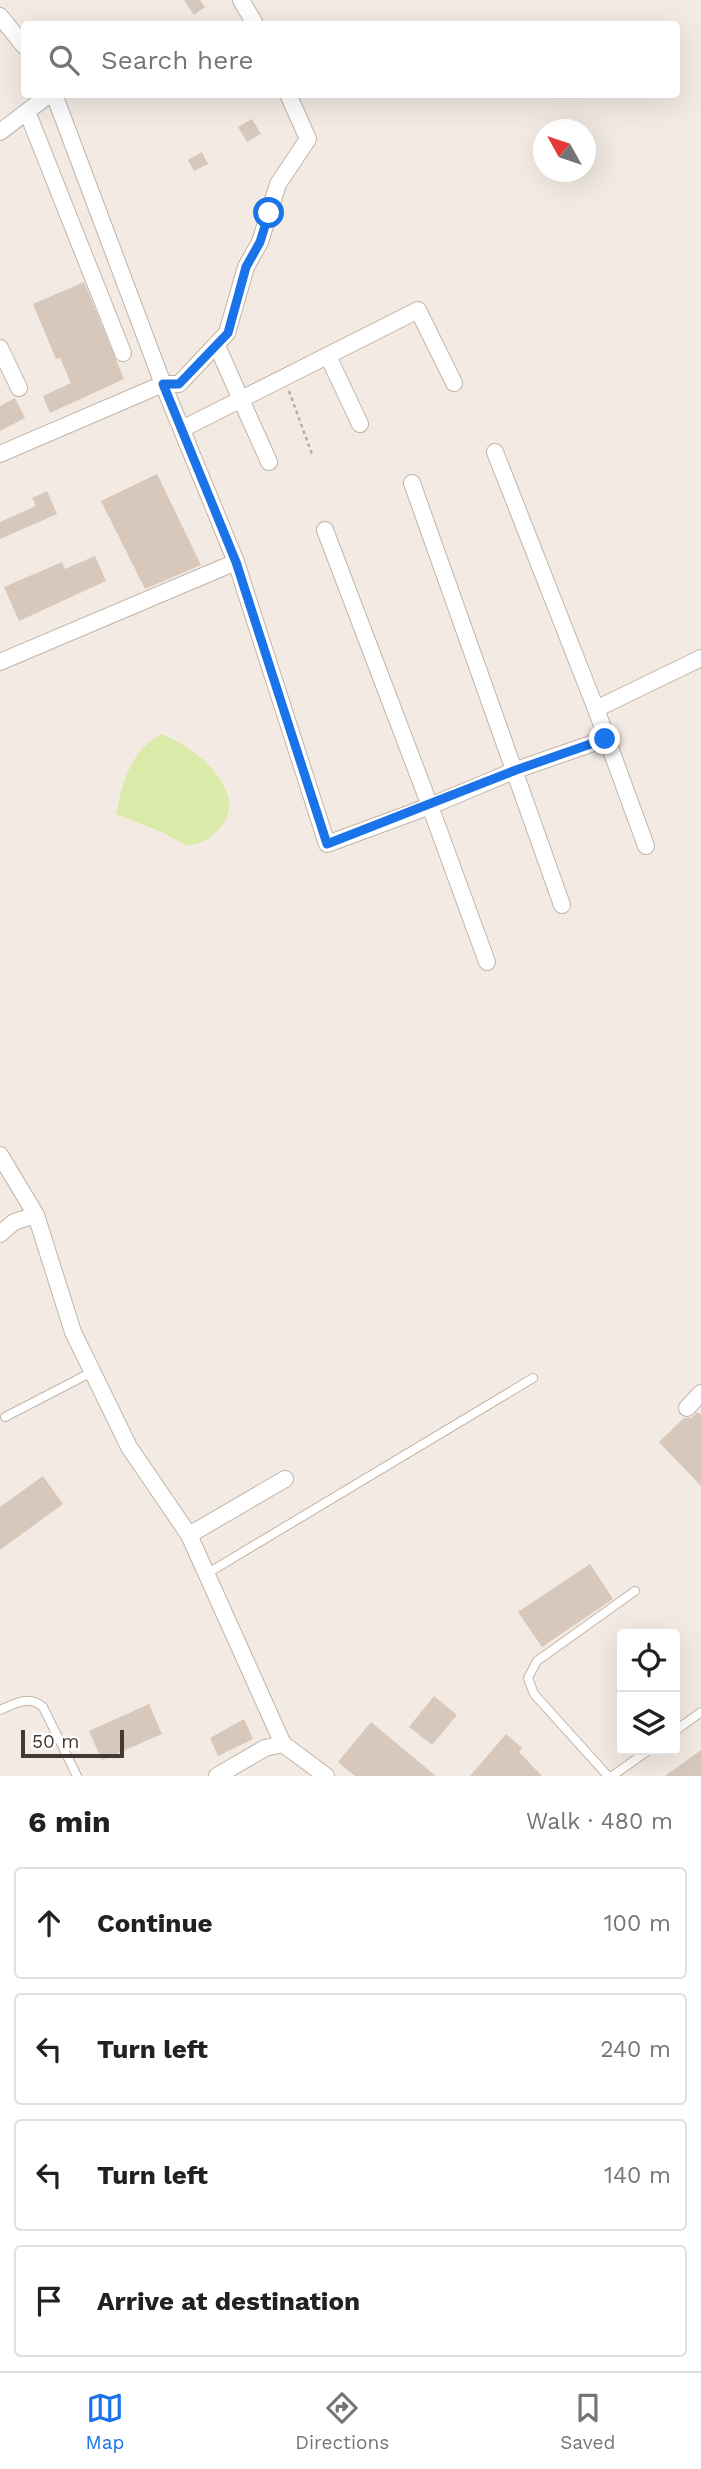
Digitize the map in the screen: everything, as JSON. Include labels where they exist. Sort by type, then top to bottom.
[{"type":"street","points":[[241,0],[253,21]]},
{"type":"street","points":[[0,16],[21,42]]},
{"type":"street","points":[[0,132],[47,98]]},
{"type":"street","points":[[54,98],[163,384],[184,428],[236,562],[327,844],[430,806],[516,770],[605,739]]},
{"type":"street","points":[[0,454],[163,384],[179,384],[228,333],[246,267],[260,242],[278,184],[308,139],[290,98]]},
{"type":"street","points":[[27,114],[123,353]]},
{"type":"street","points":[[184,428],[418,310],[454,383]]},
{"type":"street","points":[[217,346],[239,401],[269,462]]},
{"type":"street","points":[[0,348],[19,388]]},
{"type":"street","points":[[328,356],[360,424]]},
{"type":"street","points":[[495,452],[596,709],[646,846]]},
{"type":"street","points":[[412,483],[562,905]]},
{"type":"street","points":[[325,530],[487,962]]},
{"type":"street","points":[[0,662],[236,562]]},
{"type":"street","points":[[596,709],[701,658]]},
{"type":"street","points":[[0,1155],[36,1215],[73,1332],[92,1373],[129,1447],[189,1535],[284,1744],[326,1776]]},
{"type":"street","points":[[0,1234],[14,1222],[36,1215]]},
{"type":"street","points":[[687,1408],[701,1393]]},
{"type":"street","points":[[189,1535],[285,1479]]},
{"type":"street","points":[[217,1776],[265,1748],[284,1744]]},
{"type":"lane","points":[[5,1417],[92,1373]]},
{"type":"lane","points":[[208,1573],[533,1378]]},
{"type":"lane","points":[[635,1591],[537,1661],[528,1678],[534,1694],[610,1776],[642,1755]]},
{"type":"lane","points":[[0,1710],[23,1700],[36,1700],[43,1707],[77,1776]]},
{"type":"lane","points":[[680,1727],[701,1712]]},
{"type":"path","points":[[284,377],[313,457]]},
{"type":"green space","points":[[161,734],[203,759],[224,786],[229,801],[227,816],[215,834],[199,843],[185,845],[162,832],[116,814],[125,779],[135,759],[150,741]]},
{"type":"building","points":[[184,0],[200,0],[205,7],[194,15]]},
{"type":"building","points":[[252,119],[261,134],[247,142],[238,127]]},
{"type":"building","points":[[202,152],[208,164],[194,171],[188,160]]},
{"type":"building","points":[[84,282],[124,379],[50,413],[43,396],[71,383],[60,358],[56,359],[33,304]]},
{"type":"building","points":[[15,398],[25,418],[0,431],[0,406]]},
{"type":"building","points":[[157,474],[201,565],[145,589],[101,501]]},
{"type":"building","points":[[47,491],[57,514],[0,539],[0,522],[36,506],[32,498]]},
{"type":"building","points":[[95,556],[106,581],[19,621],[4,587],[62,562],[65,569]]},
{"type":"building","points":[[698,1412],[701,1415],[701,1486],[659,1442],[684,1418],[691,1418]]},
{"type":"building","points":[[43,1476],[63,1504],[0,1550],[0,1507]]},
{"type":"building","points":[[590,1564],[613,1599],[542,1647],[518,1612]]},
{"type":"building","points":[[434,1696],[457,1715],[432,1745],[409,1727]]},
{"type":"building","points":[[149,1704],[162,1734],[102,1760],[89,1731]]},
{"type":"building","points":[[244,1719],[253,1739],[218,1756],[210,1738]]},
{"type":"building","points":[[371,1722],[436,1776],[355,1776],[338,1762]]},
{"type":"building","points":[[506,1734],[522,1748],[519,1752],[542,1776],[470,1776]]},
{"type":"building","points":[[701,1750],[701,1776],[665,1776]]},
{"type":"route","points":[[269,213],[260,242],[246,267],[228,333],[179,384],[163,384],[184,428],[236,562],[327,844],[430,806],[516,770],[605,739]]}]
